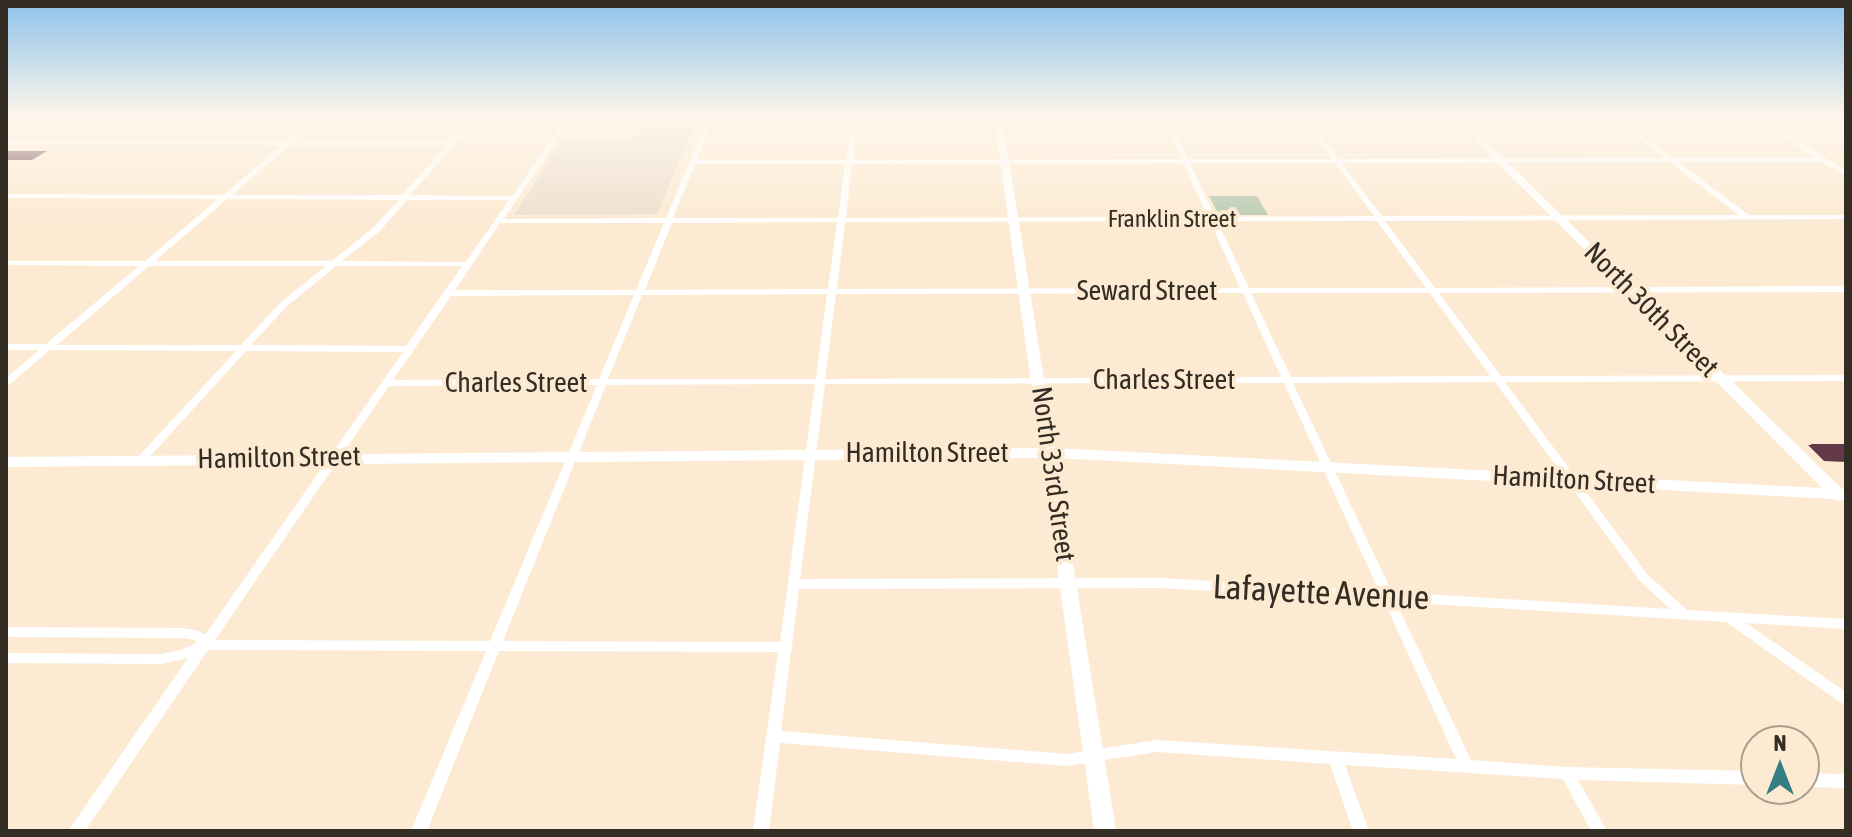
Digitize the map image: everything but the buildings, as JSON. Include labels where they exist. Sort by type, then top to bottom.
[{"type":"main road","name":"North 33rd Street","points":[[1004,156],[1105,831]]},
{"type":"main road","name":"North 30th Street","points":[[1496,156],[1843,497]]},
{"type":"main road","name":"Hamilton Street","points":[[6,462],[1050,453],[1843,497]]},
{"type":"street","points":[[6,383],[274,156]]},
{"type":"street","points":[[141,460],[284,304],[370,236],[441,156]]},
{"type":"street","points":[[76,831],[543,156]]},
{"type":"street","points":[[419,831],[695,156]]},
{"type":"street","points":[[761,831],[849,156]]},
{"type":"street","points":[[1183,156],[1466,765]]},
{"type":"street","points":[[1333,156],[1649,584],[1685,614]]},
{"type":"street","points":[[1666,156],[1748,218]]},
{"type":"street","points":[[1818,156],[1846,174]]},
{"type":"street","points":[[693,162],[1824,160]]},
{"type":"street","points":[[6,196],[515,198]]},
{"type":"street","name":"Franklin Street","points":[[499,221],[1846,217]]},
{"type":"street","points":[[6,263],[469,264]]},
{"type":"street","name":"Seward Street","points":[[449,293],[1846,289]]},
{"type":"street","name":"Charles Street","points":[[6,347],[410,349]]},
{"type":"street","name":"Charles Street","points":[[386,383],[1846,378]]},
{"type":"street","name":"Lafayette Avenue","points":[[795,584],[1161,583],[1846,624]]},
{"type":"street","points":[[1729,617],[1846,699]]},
{"type":"street","points":[[6,632],[183,633],[199,636],[204,645]]},
{"type":"street","points":[[6,658],[162,659],[182,655],[204,645],[787,647]]},
{"type":"street","points":[[774,736],[1066,760],[1157,746],[1567,773],[1740,778]]},
{"type":"street","points":[[1335,757],[1361,831]]},
{"type":"street","points":[[1567,773],[1599,831]]},
{"type":"street","points":[[1820,780],[1846,781]]},
{"type":"shaded area","points":[[552,156],[681,156],[657,214],[514,215]]},
{"type":"green space","points":[[1209,196],[1257,196],[1268,215],[1219,215]]}]
